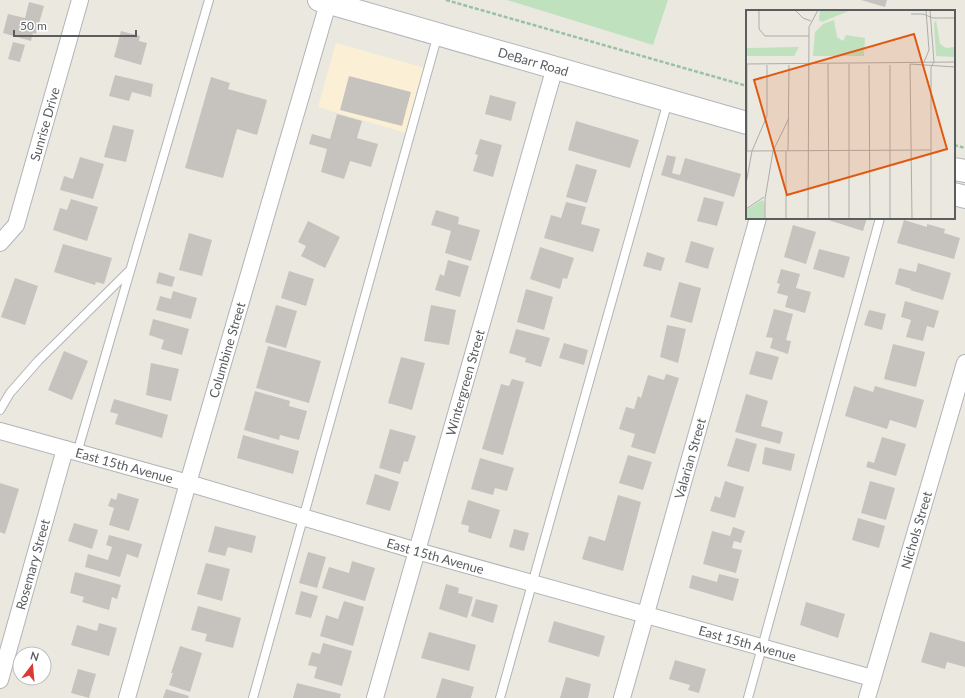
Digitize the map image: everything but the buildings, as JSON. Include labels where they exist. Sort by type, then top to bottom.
[{"type":"main road","name":"DeBarr Road","points":[[325,1],[746,122]]},
{"type":"main road","points":[[955,169],[965,171]]},
{"type":"main road","points":[[955,194],[965,197]]},
{"type":"street","name":"Sunrise Drive","points":[[0,243],[16,225],[80,0]]},
{"type":"street","name":"Columbine Street","points":[[127,698],[325,1]]},
{"type":"street","name":"Wintergreen Street","points":[[375,698],[555,67]]},
{"type":"street","name":"Valarian Street","points":[[622,698],[758,219]]},
{"type":"street","name":"Nichols Street","points":[[867,698],[965,363]]},
{"type":"street","name":"East 15th Avenue","points":[[0,431],[188,483],[417,551],[646,616],[872,678]]},
{"type":"street","name":"Rosemary Street","points":[[0,680],[71,451]]},
{"type":"lane","points":[[71,451],[131,269],[209,0]]},
{"type":"lane","points":[[253,698],[439,34]]},
{"type":"lane","points":[[500,698],[668,100]]},
{"type":"lane","points":[[748,698],[880,219]]},
{"type":"lane","points":[[0,410],[10,393],[38,360],[131,269]]},
{"type":"path","points":[[446,0],[746,86]]},
{"type":"path","points":[[955,145],[965,148]]},
{"type":"shaded area","points":[[336,43],[425,68],[406,133],[318,107]]},
{"type":"green space","points":[[507,0],[668,0],[653,45]]}]
